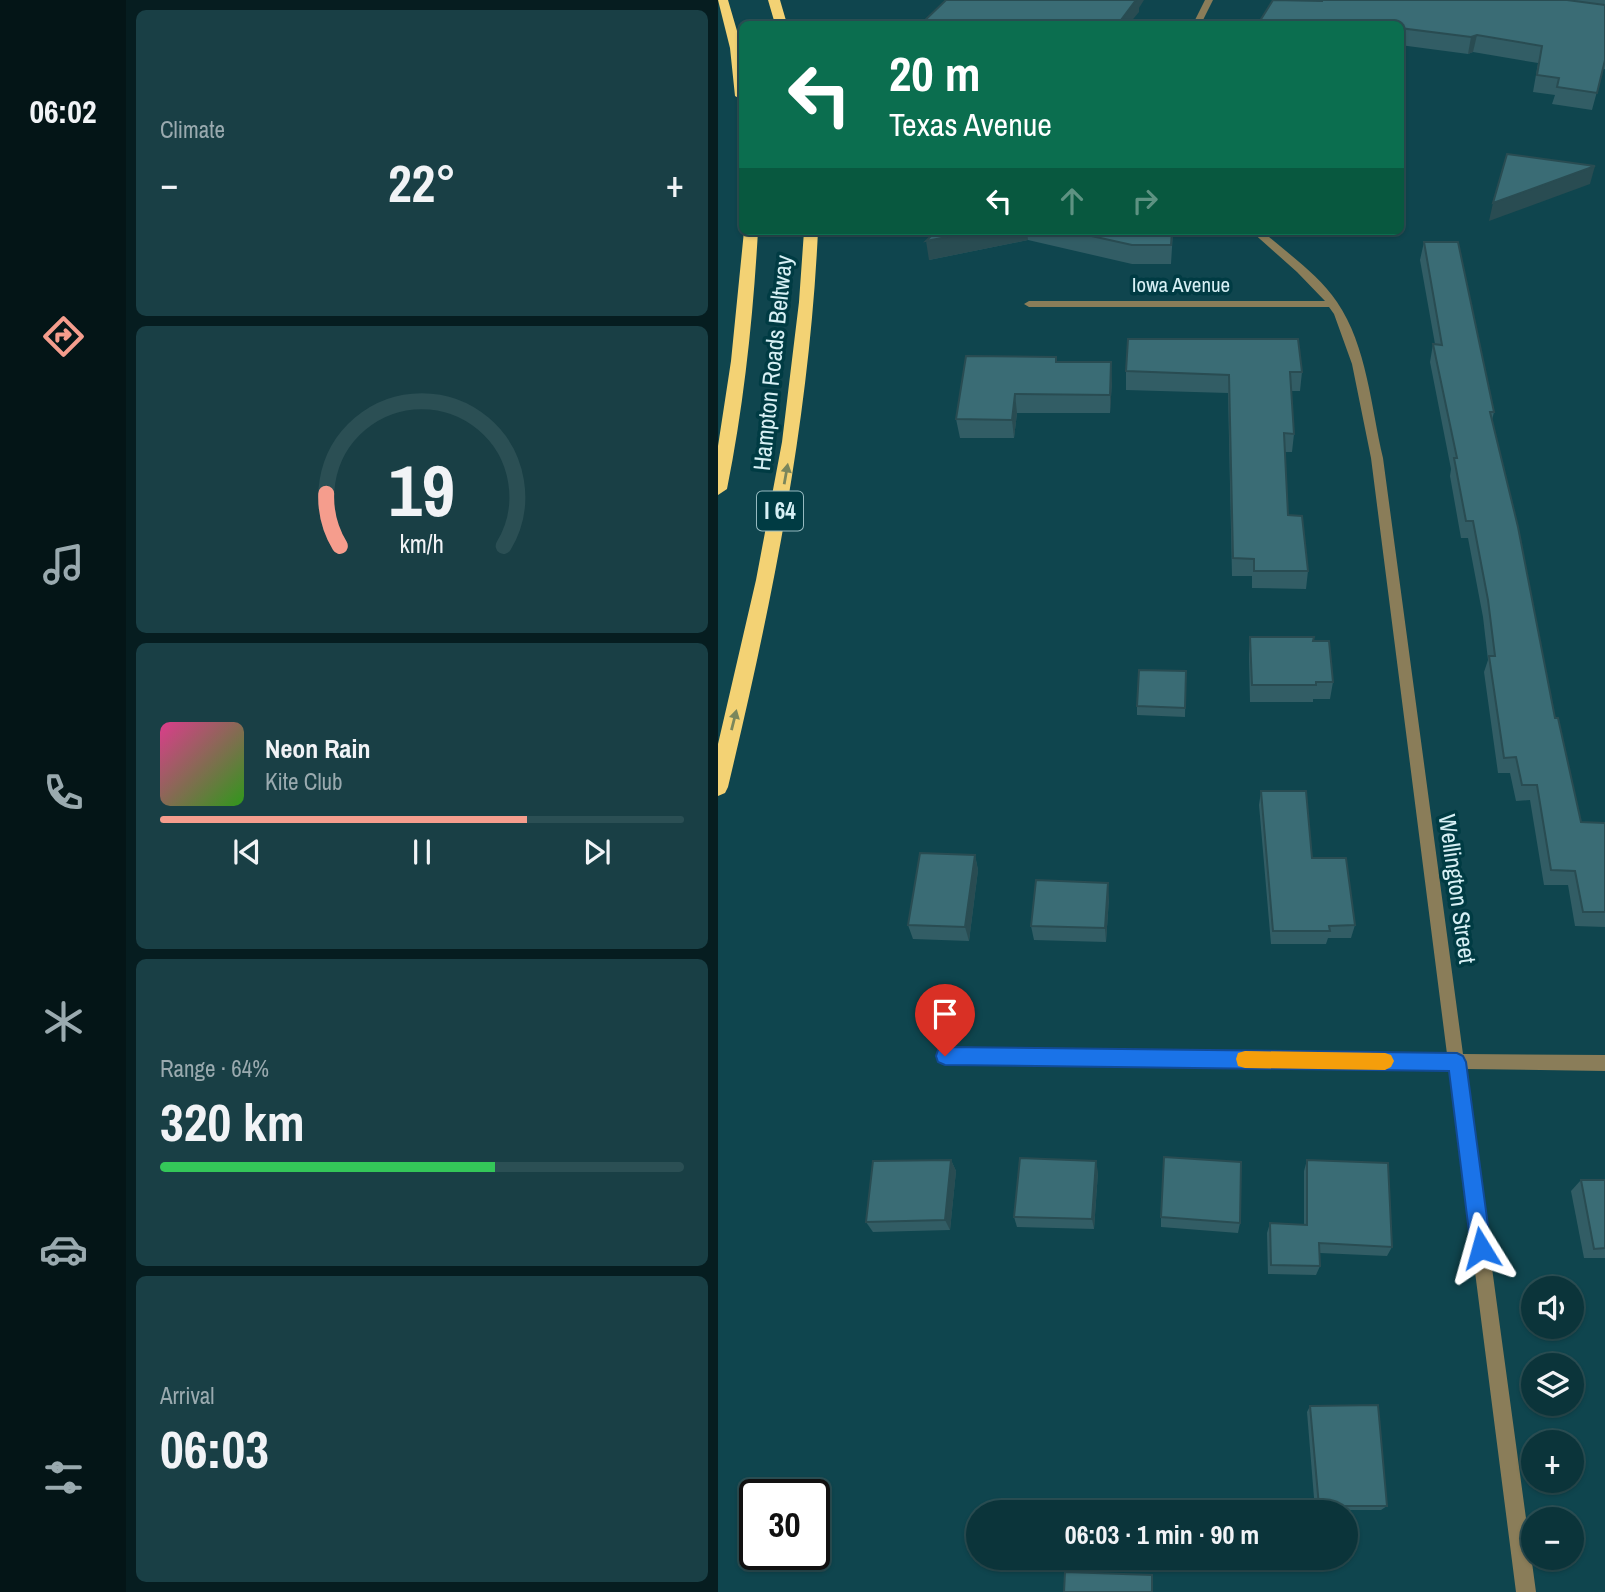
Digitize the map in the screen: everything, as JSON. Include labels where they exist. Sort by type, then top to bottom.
[{"type":"highway","points":[[722,0],[736,48],[739,72]]},
{"type":"highway","points":[[774,0],[781,21]]},
{"type":"highway","points":[[718,489],[727,449],[745,326],[751,235]]},
{"type":"highway","name":"Hampton Roads Beltway","points":[[718,787],[766,588],[793,435],[808,310],[811,235]]},
{"type":"street","points":[[1198,21],[1209,0]]},
{"type":"street","name":"Wellington Street","points":[[1260,235],[1333,304],[1349,335],[1377,458],[1526,1592]]},
{"type":"street","name":"Iowa Avenue","points":[[1029,304],[1333,304]]},
{"type":"street","points":[[945,1056],[1605,1063]]},
{"type":"building","points":[[946,0],[1136,0],[1120,21],[924,21]]},
{"type":"building","points":[[1273,0],[1567,0],[1605,5],[1605,60],[1597,93],[1557,87],[1559,78],[1537,75],[1542,46],[1477,35],[1471,37],[1404,29],[1404,21],[1260,21]]},
{"type":"building","points":[[1507,154],[1595,166],[1493,203]]},
{"type":"building","points":[[932,235],[957,235],[926,241]]},
{"type":"building","points":[[1087,235],[1172,235],[1171,245],[1132,245]]},
{"type":"building","points":[[1424,242],[1458,242],[1494,412],[1490,412],[1518,527],[1555,718],[1558,718],[1581,822],[1605,823],[1605,912],[1583,912],[1575,871],[1551,870],[1537,785],[1522,785],[1516,757],[1504,758],[1489,656],[1495,656],[1488,600],[1473,521],[1466,521],[1454,458],[1457,458],[1433,344],[1442,345]]},
{"type":"building","points":[[1128,339],[1298,339],[1302,372],[1290,372],[1294,434],[1284,433],[1288,515],[1302,516],[1308,571],[1254,571],[1254,559],[1233,558],[1229,375],[1126,371]]},
{"type":"building","points":[[966,356],[1056,357],[1056,362],[1111,362],[1110,395],[1015,394],[1012,420],[956,419]]},
{"type":"building","points":[[1250,637],[1314,637],[1313,641],[1329,641],[1333,682],[1316,682],[1316,685],[1252,685]]},
{"type":"building","points":[[1139,670],[1186,671],[1185,708],[1137,706]]},
{"type":"building","points":[[1261,791],[1306,791],[1312,858],[1346,858],[1355,925],[1329,926],[1330,931],[1273,931]]},
{"type":"building","points":[[920,853],[975,855],[965,927],[908,925]]},
{"type":"building","points":[[1036,880],[1108,883],[1105,928],[1031,926]]},
{"type":"building","points":[[1164,1157],[1241,1162],[1240,1223],[1161,1217]]},
{"type":"building","points":[[1020,1158],[1096,1161],[1092,1219],[1014,1217]]},
{"type":"building","points":[[951,1160],[945,1220],[866,1222],[873,1161]]},
{"type":"building","points":[[1307,1160],[1388,1163],[1392,1247],[1319,1243],[1320,1266],[1271,1265],[1270,1223],[1307,1225]]},
{"type":"building","points":[[1581,1180],[1605,1180],[1605,1248],[1594,1249]]},
{"type":"building","points":[[1378,1405],[1387,1506],[1358,1506],[1358,1500],[1318,1500],[1310,1406]]},
{"type":"building","points":[[1065,1572],[1152,1575],[1152,1592],[1064,1592]]},
{"type":"slow traffic","points":[[1245,1059],[1385,1061]]},
{"type":"route","points":[[945,1056],[1457,1062],[1481,1248]]}]
